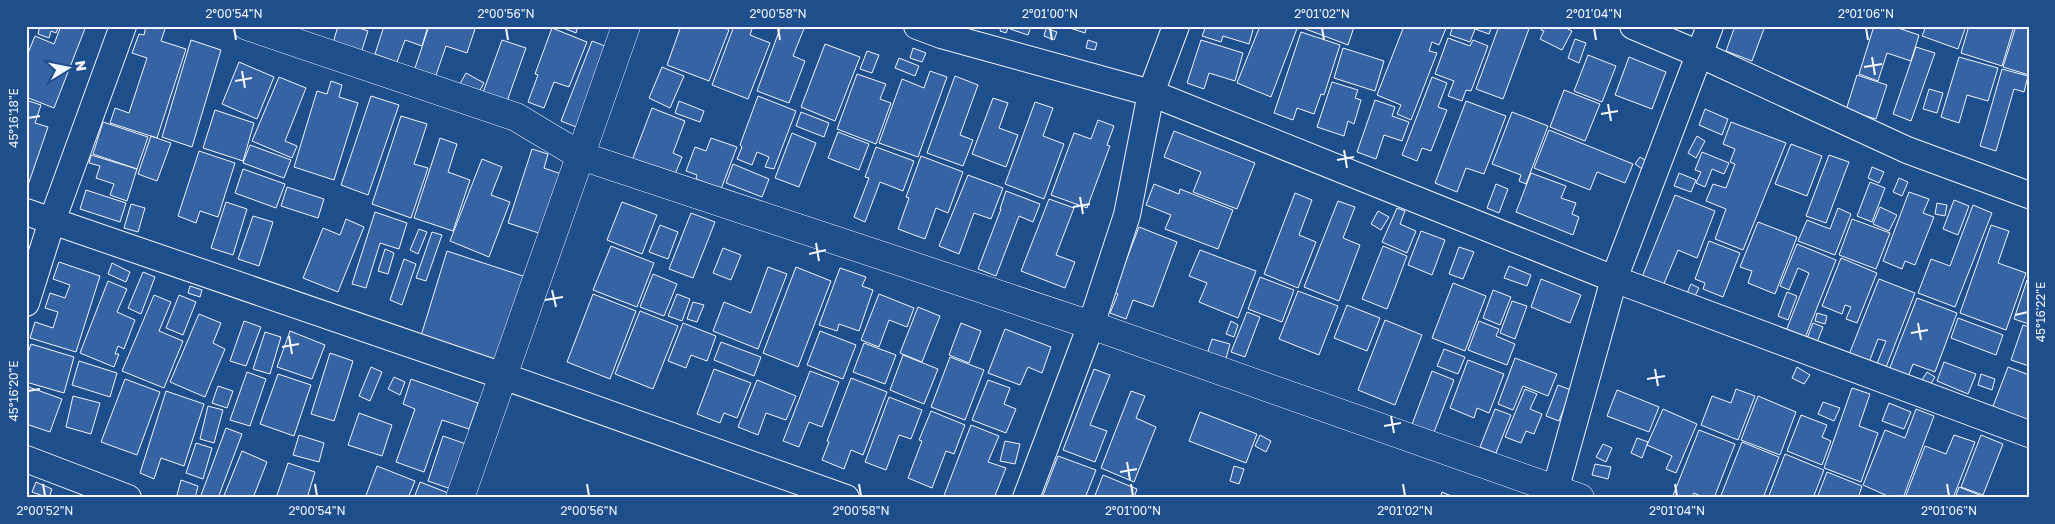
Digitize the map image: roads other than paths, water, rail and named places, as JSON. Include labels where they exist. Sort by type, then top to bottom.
[{"type":"street","points":[[26,303],[52,221],[123,26]]},
{"type":"street","points":[[247,26],[516,117],[581,156],[1091,326],[1563,495],[1614,279],[1710,26]]},
{"type":"street","points":[[460,498],[626,26]]},
{"type":"street","points":[[917,26],[941,35],[1150,93],[1614,279],[2029,434]]},
{"type":"street","points":[[1026,498],[1091,326],[1128,214],[1150,93],[1176,26]]},
{"type":"street","points":[[1633,26],[1699,54],[1907,150],[2029,195]]},
{"type":"street","points":[[26,212],[503,376],[846,498]]},
{"type":"street","points":[[26,459],[128,498]]}]
